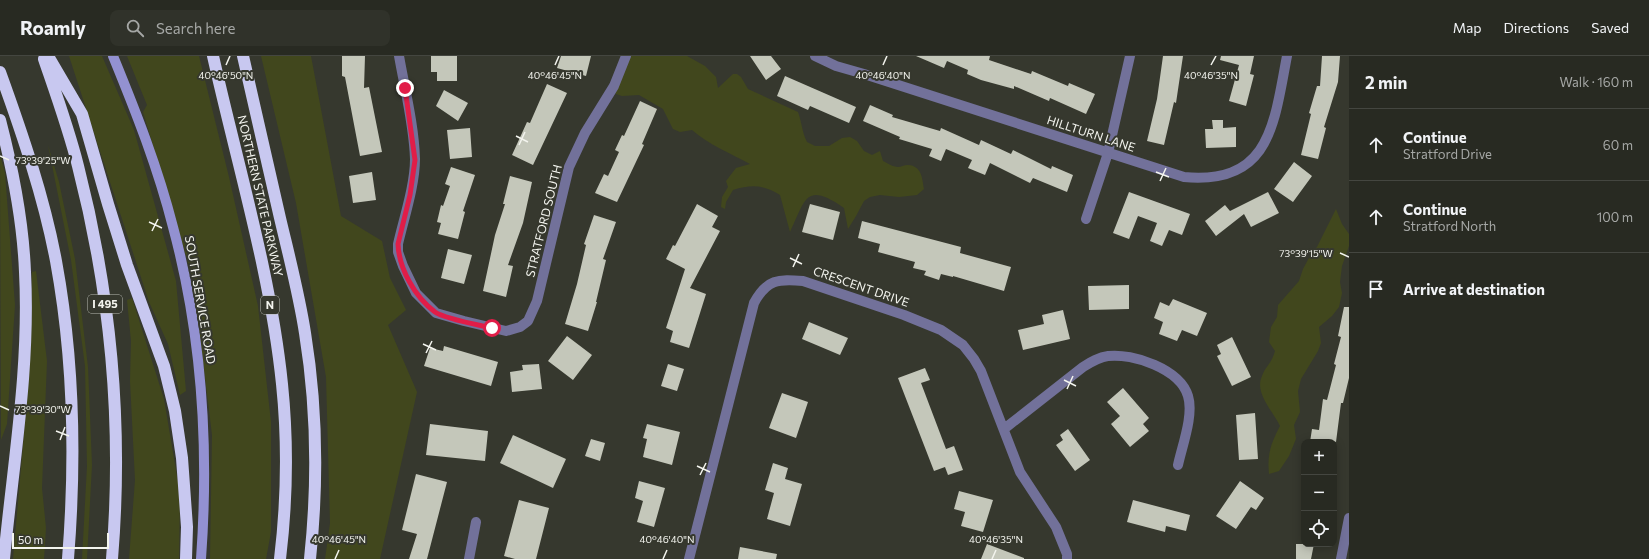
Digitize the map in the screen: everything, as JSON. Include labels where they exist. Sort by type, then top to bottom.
[{"type":"highway","name":"I 495","points":[[43,56],[78,164],[96,249],[105,303],[114,397],[116,446],[116,493],[112,559]]},
{"type":"highway","points":[[48,56],[82,114],[120,243],[164,366],[175,411],[182,458],[187,527],[186,559]]},
{"type":"highway","name":"NORTHERN STATE PARKWAY","points":[[213,56],[262,266],[280,360],[286,455],[285,503],[280,559]]},
{"type":"highway","name":"NORTHERN STATE PARKWAY","points":[[243,56],[296,286],[305,334],[313,401],[315,450],[313,524],[310,559]]},
{"type":"highway","points":[[0,72],[45,215],[56,260],[63,306],[69,353],[73,448],[68,559]]},
{"type":"highway","points":[[0,120],[17,198],[25,271],[26,304],[21,396],[4,559]]},
{"type":"main road","name":"SOUTH SERVICE ROAD","points":[[113,56],[158,172],[174,227],[188,295],[198,366],[202,415],[204,483],[201,559]]},
{"type":"street","name":"STRATFORD SOUTH","points":[[399,56],[410,119],[415,160],[410,195],[398,244],[398,252],[406,274],[416,292],[436,313],[506,331],[520,327],[528,320],[537,301],[569,167],[585,133],[614,86],[626,56]]},
{"type":"street","name":"HILLTURN LANE","points":[[815,56],[836,66],[1108,153],[1184,177],[1203,179],[1231,173],[1252,160],[1263,146],[1272,127],[1287,56]]},
{"type":"street","points":[[1086,219],[1108,153],[1130,56]]},
{"type":"street","name":"CRESCENT DRIVE","points":[[689,559],[754,302],[760,292],[767,285],[777,280],[786,279],[803,281],[904,314],[941,330],[963,345],[981,371],[1020,472],[1056,527],[1067,554],[1067,559]]},
{"type":"street","points":[[1004,429],[1083,367],[1096,360],[1107,356],[1117,356],[1143,361],[1169,372],[1179,380],[1188,395],[1190,408],[1178,465]]},
{"type":"street","points":[[1342,559],[1349,518]]},
{"type":"street","points":[[469,559],[476,522]]},
{"type":"green space","points":[[69,56],[102,56],[134,130],[176,281],[186,391],[180,395],[168,344],[149,302]]},
{"type":"green space","points":[[127,56],[199,56],[229,177],[258,306],[271,422],[271,532],[266,559],[210,559],[212,435],[193,279],[143,112],[147,105]]},
{"type":"green space","points":[[261,56],[311,56],[341,216],[382,241],[390,278],[406,310],[388,325],[417,392],[380,559],[325,559],[330,523],[326,377],[296,203]]},
{"type":"green space","points":[[626,56],[687,56],[705,66],[716,77],[718,88],[733,74],[737,74],[741,77],[748,89],[798,112],[807,142],[815,146],[829,146],[842,138],[850,137],[857,141],[864,151],[872,155],[880,151],[883,161],[890,165],[898,167],[908,165],[919,170],[924,189],[917,195],[899,197],[880,195],[870,197],[864,201],[848,229],[844,208],[822,196],[814,195],[804,203],[790,232],[780,195],[769,189],[752,186],[733,190],[726,202],[725,209],[721,207],[722,197],[728,187],[726,181],[736,168],[750,164],[713,144],[692,130],[680,132],[673,129],[663,109],[639,95],[622,96],[616,94],[614,86]]},
{"type":"green space","points":[[48,145],[59,182],[75,259],[88,367],[92,465],[87,559],[82,559],[87,466],[85,366],[71,260]]},
{"type":"green space","points":[[0,155],[5,173],[15,305],[7,424],[1,440]]},
{"type":"green space","points":[[1336,209],[1342,224],[1349,234],[1349,246],[1342,266],[1340,282],[1342,293],[1339,307],[1332,316],[1319,327],[1321,343],[1318,351],[1301,379],[1298,391],[1300,412],[1294,425],[1296,439],[1289,456],[1279,471],[1269,474],[1270,449],[1280,426],[1265,402],[1260,389],[1262,376],[1275,351],[1269,342],[1271,327],[1277,317],[1278,305],[1299,281],[1303,269],[1311,254],[1317,247]]},
{"type":"green space","points":[[36,271],[47,361],[42,488],[46,528],[44,559],[13,559],[28,388],[32,272]]},
{"type":"green space","points":[[132,298],[164,399],[180,494],[179,559],[129,559],[135,480],[130,381],[131,341],[127,300]]},
{"type":"building","points":[[342,56],[365,56],[364,88],[369,87],[382,152],[360,156],[345,77],[342,76]]},
{"type":"building","points":[[431,56],[457,56],[457,81],[437,81],[437,72],[431,72]]},
{"type":"building","points":[[561,56],[591,56],[586,76],[557,68]]},
{"type":"building","points":[[750,56],[771,56],[781,69],[766,80]]},
{"type":"building","points":[[916,56],[990,56],[989,60],[1031,74],[1032,71],[1068,86],[1069,83],[1095,94],[1086,114],[1050,98],[1049,101],[1014,86],[1014,89],[981,80],[967,74],[968,70],[947,61],[944,68]]},
{"type":"building","points":[[1163,56],[1183,56],[1176,103],[1174,102],[1164,145],[1147,141],[1157,99]]},
{"type":"building","points":[[1221,56],[1254,56],[1250,74],[1254,75],[1246,106],[1229,101],[1239,65],[1220,60]]},
{"type":"building","points":[[1322,56],[1340,56],[1338,82],[1324,127],[1326,128],[1318,159],[1301,155],[1311,114],[1309,113],[1317,86],[1320,86]]},
{"type":"building","points":[[785,76],[856,107],[849,123],[810,106],[808,110],[777,96]]},
{"type":"building","points":[[547,84],[567,93],[533,165],[512,155],[527,122],[530,123]]},
{"type":"building","points":[[444,90],[468,103],[458,121],[436,106]]},
{"type":"building","points":[[640,101],[657,109],[642,144],[644,145],[617,202],[595,193],[604,174],[608,176],[619,152],[615,150],[622,135],[624,136]]},
{"type":"building","points":[[870,105],[893,115],[892,117],[940,131],[941,128],[979,145],[981,140],[1011,154],[1013,150],[1051,169],[1052,166],[1073,175],[1067,192],[1033,178],[1030,183],[990,163],[985,175],[968,168],[972,160],[946,149],[941,161],[929,156],[932,149],[899,139],[900,137],[863,121]]},
{"type":"building","points":[[1212,120],[1223,120],[1223,128],[1236,127],[1236,147],[1206,148],[1205,129],[1213,129]]},
{"type":"building","points":[[470,128],[472,157],[450,159],[447,130]]},
{"type":"building","points":[[1294,162],[1312,176],[1293,202],[1274,189]]},
{"type":"building","points":[[451,167],[475,175],[463,211],[465,212],[458,239],[438,234],[441,223],[437,222],[441,205],[443,206],[450,186],[445,184]]},
{"type":"building","points":[[372,172],[376,200],[353,203],[349,176]]},
{"type":"building","points":[[510,176],[532,182],[523,223],[508,265],[513,266],[506,297],[483,291],[495,235],[505,204],[503,204]]},
{"type":"building","points":[[1129,192],[1190,214],[1182,235],[1169,230],[1162,246],[1150,241],[1157,223],[1138,216],[1129,239],[1113,233]]},
{"type":"building","points":[[1268,192],[1279,213],[1251,227],[1244,214],[1216,236],[1205,221],[1225,205],[1230,211]]},
{"type":"building","points":[[697,204],[718,216],[712,227],[720,231],[690,288],[706,294],[689,348],[670,342],[673,331],[666,328],[685,269],[666,259],[673,245],[675,246]]},
{"type":"building","points":[[810,204],[840,212],[833,240],[802,232]]},
{"type":"building","points":[[594,215],[616,222],[603,259],[606,260],[597,302],[588,331],[565,324],[577,284],[586,245],[584,244]]},
{"type":"building","points":[[862,221],[961,247],[960,253],[1011,267],[1004,291],[953,276],[941,274],[939,280],[924,275],[926,271],[913,268],[915,262],[878,252],[880,244],[858,238]]},
{"type":"building","points":[[448,249],[472,255],[464,284],[441,278]]},
{"type":"building","points":[[1129,285],[1129,309],[1089,310],[1088,286]]},
{"type":"building","points":[[1173,299],[1207,313],[1197,336],[1182,330],[1177,341],[1159,334],[1163,322],[1154,318],[1160,302],[1169,306]]},
{"type":"building","points":[[1344,307],[1349,307],[1349,378],[1343,403],[1341,403],[1336,439],[1310,439],[1312,429],[1319,430],[1323,399],[1327,400],[1336,365],[1334,364],[1341,337],[1338,336]]},
{"type":"building","points":[[1063,310],[1070,339],[1023,350],[1018,330],[1044,324],[1042,315]]},
{"type":"building","points":[[809,322],[848,338],[840,355],[802,339]]},
{"type":"building","points":[[567,336],[592,355],[573,380],[548,361]]},
{"type":"building","points":[[1232,337],[1251,377],[1232,386],[1217,356],[1221,354],[1217,345]]},
{"type":"building","points":[[444,346],[498,362],[491,386],[424,366],[430,348],[443,351]]},
{"type":"building","points":[[539,364],[542,389],[512,392],[510,372],[523,370],[522,365]]},
{"type":"building","points":[[668,364],[684,369],[677,391],[661,386]]},
{"type":"building","points":[[925,368],[930,380],[921,383],[946,449],[954,446],[963,470],[948,475],[945,467],[934,471],[898,378]]},
{"type":"building","points":[[1123,388],[1149,418],[1143,424],[1149,431],[1130,447],[1111,424],[1120,416],[1107,402]]},
{"type":"building","points":[[782,393],[808,402],[796,438],[769,428]]},
{"type":"building","points":[[1255,413],[1258,459],[1239,460],[1236,415]]},
{"type":"building","points":[[430,424],[488,431],[485,461],[426,455]]},
{"type":"building","points":[[647,424],[680,432],[672,465],[643,457],[647,439],[643,438]]},
{"type":"building","points":[[1068,429],[1090,460],[1075,471],[1056,445],[1063,440],[1060,435]]},
{"type":"building","points":[[513,435],[566,459],[553,488],[500,463]]},
{"type":"building","points":[[591,439],[605,443],[600,461],[585,456]]},
{"type":"building","points":[[773,463],[788,468],[785,479],[802,484],[790,526],[767,519],[774,493],[765,490]]},
{"type":"building","points":[[416,474],[447,482],[427,559],[409,559],[417,534],[402,530]]},
{"type":"building","points":[[639,481],[665,488],[654,527],[637,522],[643,501],[635,498]]},
{"type":"building","points":[[1240,481],[1264,498],[1256,510],[1251,507],[1236,529],[1216,516]]},
{"type":"building","points":[[959,491],[993,500],[983,532],[961,526],[965,512],[954,509]]},
{"type":"building","points":[[519,500],[549,508],[536,559],[515,559],[504,556]]},
{"type":"building","points":[[1133,500],[1190,515],[1186,531],[1166,526],[1165,532],[1127,522]]},
{"type":"building","points":[[987,544],[1024,558],[1024,559],[981,559]]},
{"type":"building","points":[[1296,544],[1301,544],[1301,547],[1313,547],[1311,559],[1296,559]]},
{"type":"building","points":[[740,547],[777,554],[776,559],[738,559]]},
{"type":"route","points":[[405,88],[415,160],[410,195],[398,244],[398,252],[403,266],[416,292],[436,313],[492,328]]}]
